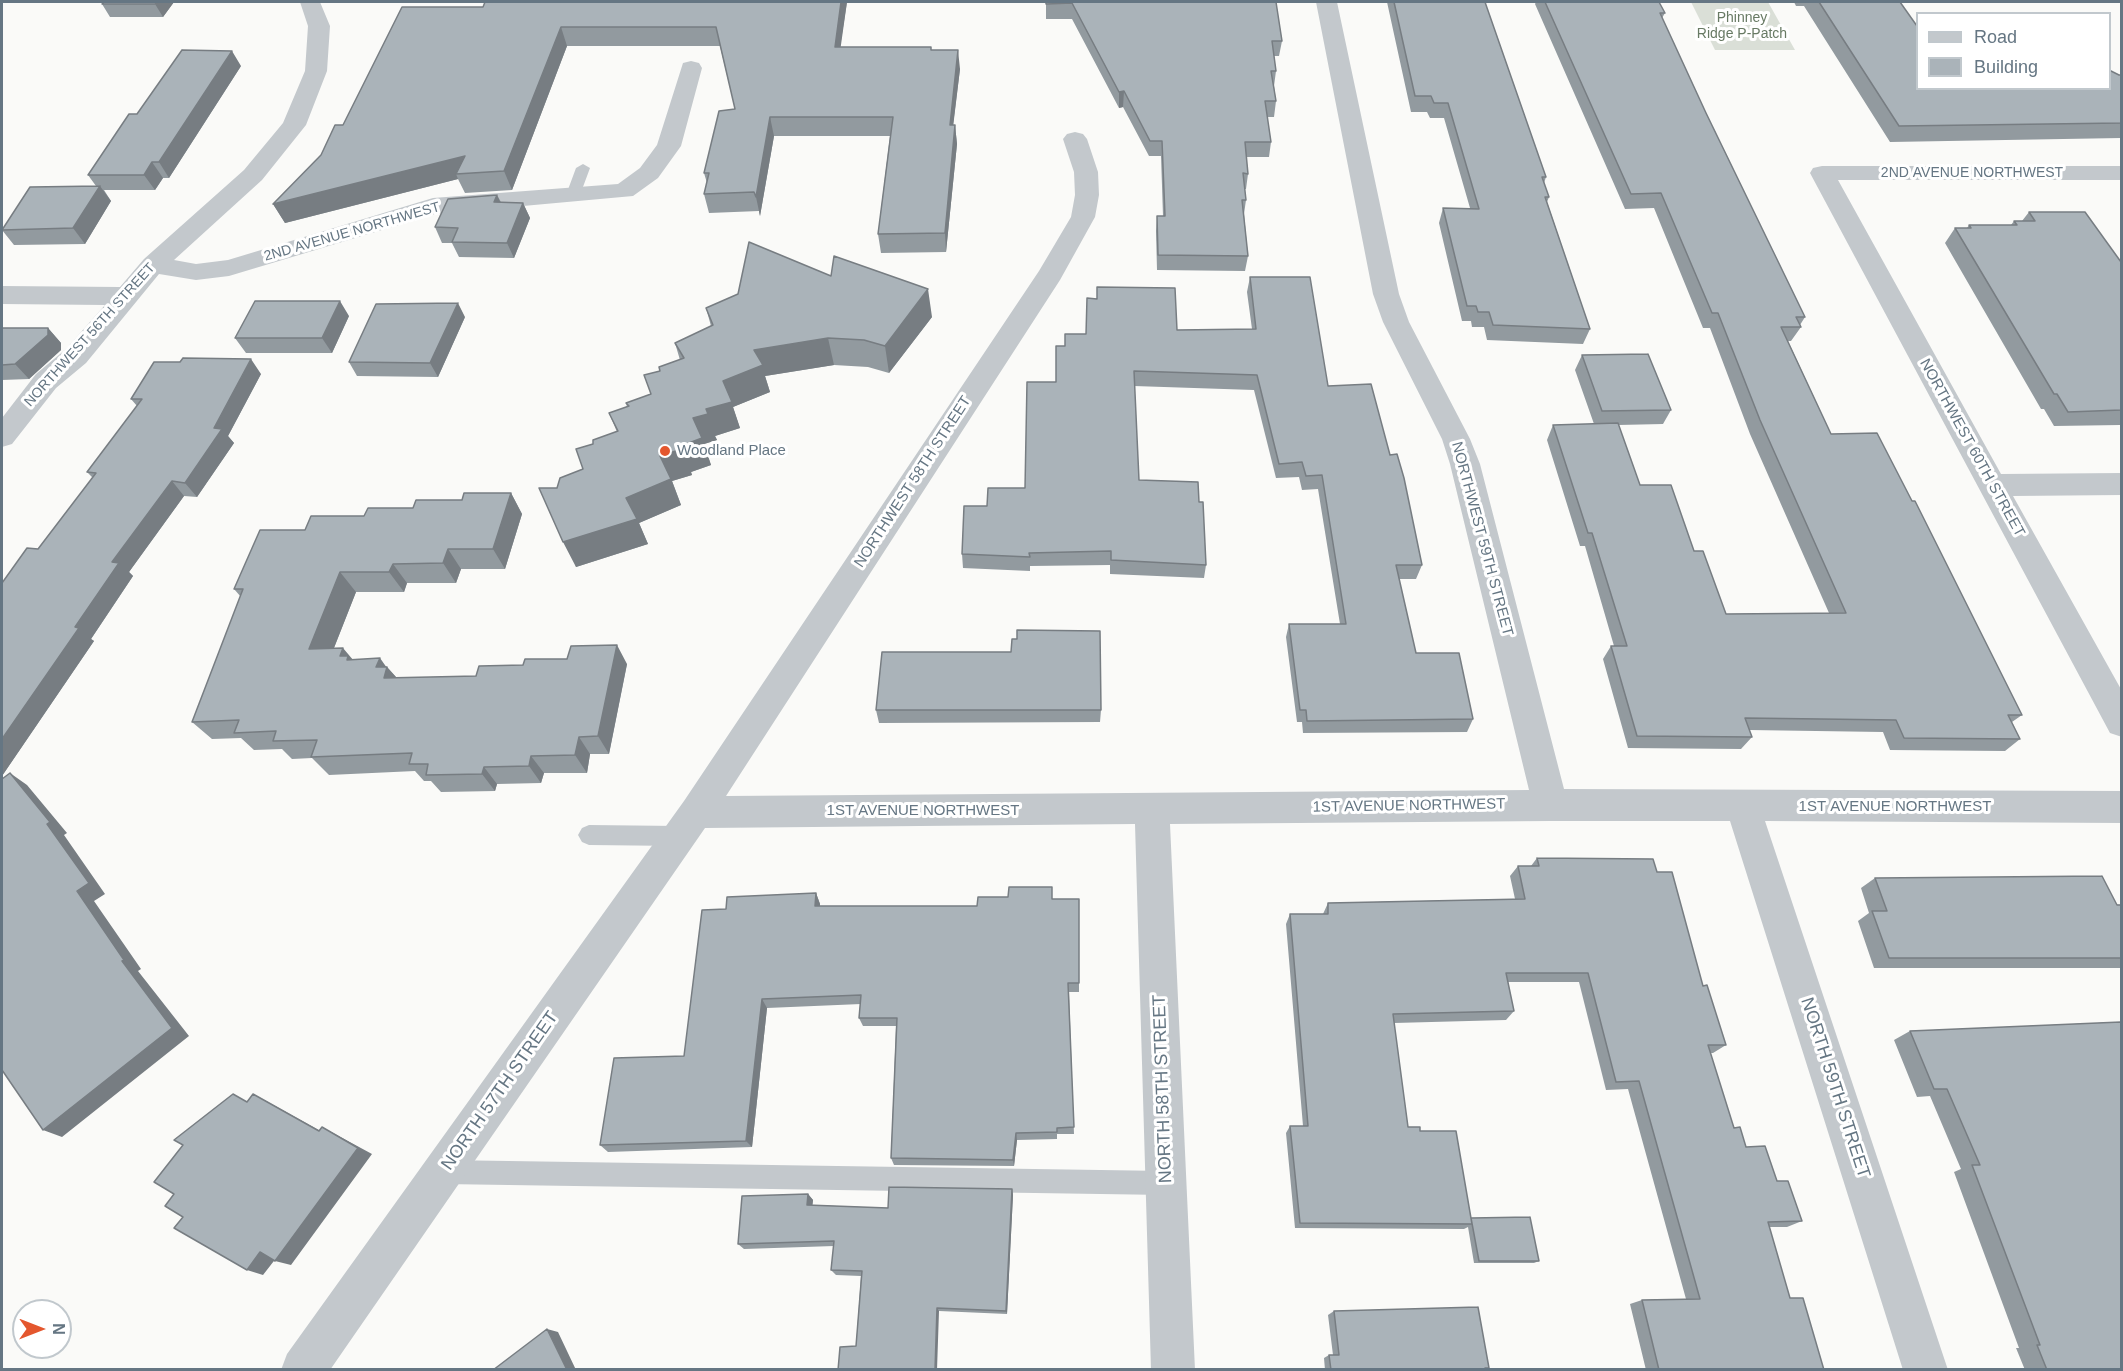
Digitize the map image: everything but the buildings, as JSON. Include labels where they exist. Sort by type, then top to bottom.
[{"type":"street","name":"NORTHWEST 56TH STREET","points":[[2,437],[46,381],[76,356],[153,266],[253,175],[294,125],[316,71],[319,26],[310,2]]},
{"type":"street","name":"NORTHWEST 59TH STREET","points":[[1326,2],[1386,294],[1396,321],[1456,439],[1465,464],[1550,805]]},
{"type":"street","name":"2ND AVENUE NORTHWEST","points":[[153,266],[196,272],[229,268],[433,206],[624,191],[649,173],[669,146],[691,68]]},
{"type":"street","name":"NORTHWEST 58TH STREET","points":[[687,824],[1073,237],[1083,217],[1087,195],[1086,172],[1075,140]]},
{"type":"street","name":"2ND AVENUE NORTHWEST","points":[[1822,173],[2121,173]]},
{"type":"street","name":"NORTHWEST 60TH STREET","points":[[1822,173],[2121,723]]},
{"type":"street","points":[[2,295],[125,296]]},
{"type":"street","points":[[1992,485],[2121,484]]},
{"type":"street","name":"1ST AVENUE NORTHWEST","points":[[687,824],[1152,809],[1550,805],[2121,807]]},
{"type":"street","name":"NORTH 59TH STREET","points":[[1743,807],[1926,1370]]},
{"type":"street","name":"NORTH 58TH STREET","points":[[1152,809],[1173,1370]]},
{"type":"street","name":"NORTH 57TH STREET","points":[[303,1370],[687,824]]},
{"type":"lane","points":[[573,195],[583,168]]},
{"type":"lane","points":[[589,835],[687,824]]},
{"type":"lane","points":[[443,1172],[1166,1183]]},
{"type":"green space","name":"Phinney Ridge P-Patch","points":[[1691,2],[1768,2],[1795,50],[1715,50]]},
{"type":"place","name":"Woodland Place","points":[[665,451]]}]
